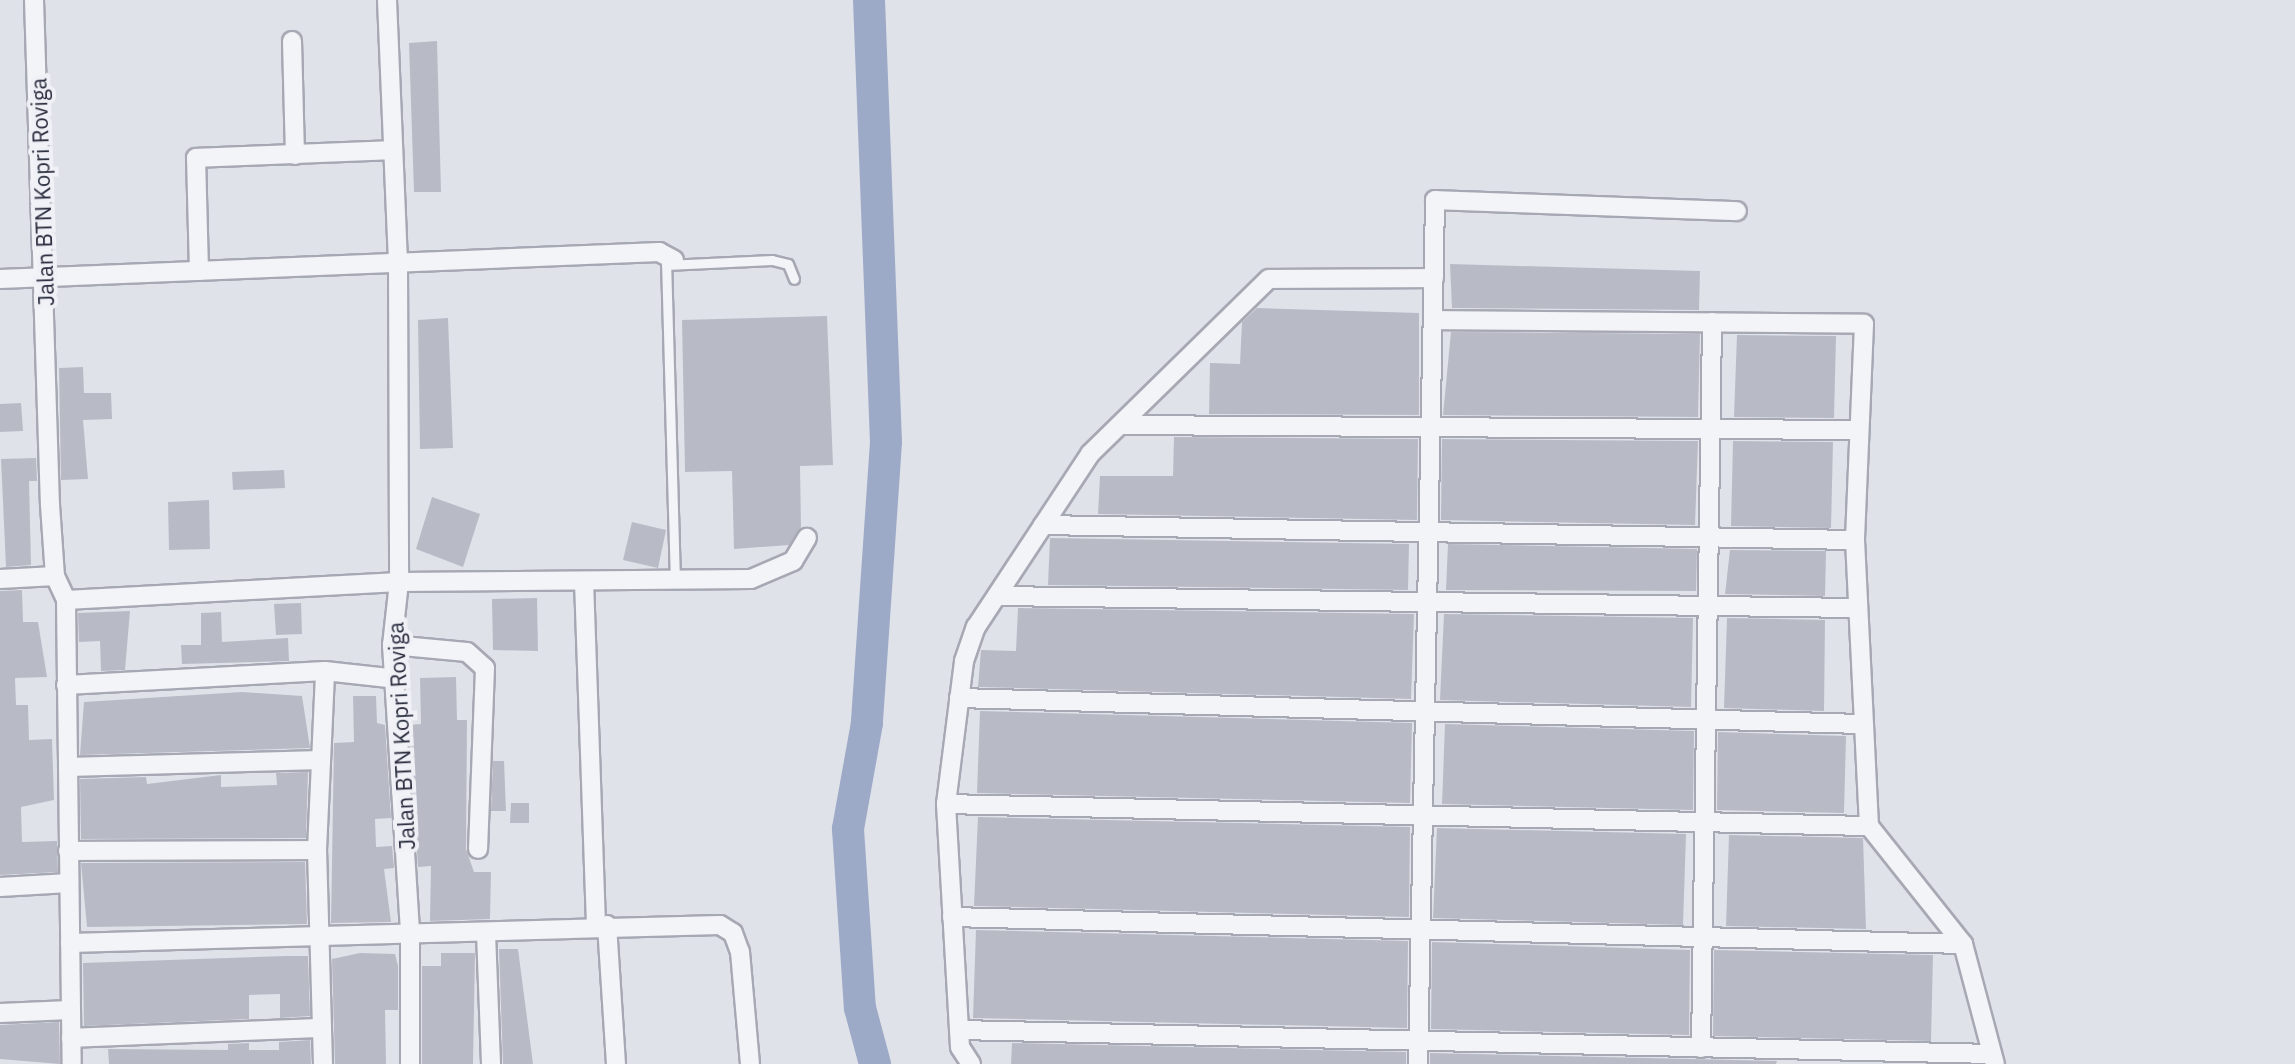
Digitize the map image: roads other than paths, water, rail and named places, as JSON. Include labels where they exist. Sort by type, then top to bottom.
[{"type":"street","name":"Jalan BTN Kopri Roviga","points":[[34,0],[55,576],[66,600],[72,1064]]},
{"type":"street","name":"Jalan BTN Kopri Roviga","points":[[387,0],[398,264],[399,582],[392,645],[398,679],[410,935],[410,1064]]},
{"type":"street","points":[[292,41],[295,155]]},
{"type":"street","points":[[199,271],[196,158],[393,150]]},
{"type":"street","points":[[1418,1064],[1435,200],[1737,211]]},
{"type":"street","points":[[0,279],[659,252],[674,260]]},
{"type":"street","points":[[971,1064],[959,1030],[946,804],[959,698],[976,627],[1090,454],[1269,279],[1434,278]]},
{"type":"street","points":[[959,1030],[1701,1048],[1810,1057],[1993,1059],[1963,944],[1869,826],[1860,724],[1855,540],[1857,430],[1864,324],[1433,320]]},
{"type":"street","points":[[1701,1048],[1701,822],[1712,322]]},
{"type":"street","points":[[1120,425],[1857,430]]},
{"type":"street","points":[[1043,525],[1855,540]]},
{"type":"street","points":[[66,600],[399,582],[751,579],[793,561],[807,538]]},
{"type":"street","points":[[0,579],[55,576]]},
{"type":"street","points":[[584,581],[601,925],[616,1064]]},
{"type":"street","points":[[997,596],[1856,608]]},
{"type":"street","points":[[392,645],[467,652],[485,668],[478,849]]},
{"type":"street","points":[[66,685],[325,671],[398,679]]},
{"type":"street","points":[[323,1064],[317,850],[325,671]]},
{"type":"street","points":[[959,698],[1860,724]]},
{"type":"street","points":[[68,767],[321,760]]},
{"type":"street","points":[[946,804],[1869,826]]},
{"type":"street","points":[[68,851],[317,850]]},
{"type":"street","points":[[0,887],[69,883]]},
{"type":"street","points":[[952,917],[1963,944]]},
{"type":"street","points":[[70,943],[321,939],[702,923],[733,933],[750,1064]]},
{"type":"street","points":[[486,933],[491,1064]]},
{"type":"street","points":[[0,1013],[70,1010]]},
{"type":"street","points":[[71,1038],[322,1028]]},
{"type":"lane","points":[[675,582],[665,274],[674,260],[772,260],[788,264],[794,279]]},
{"type":"waterway","points":[[869,0],[886,442],[867,723],[848,829],[860,1008],[875,1064]]}]
